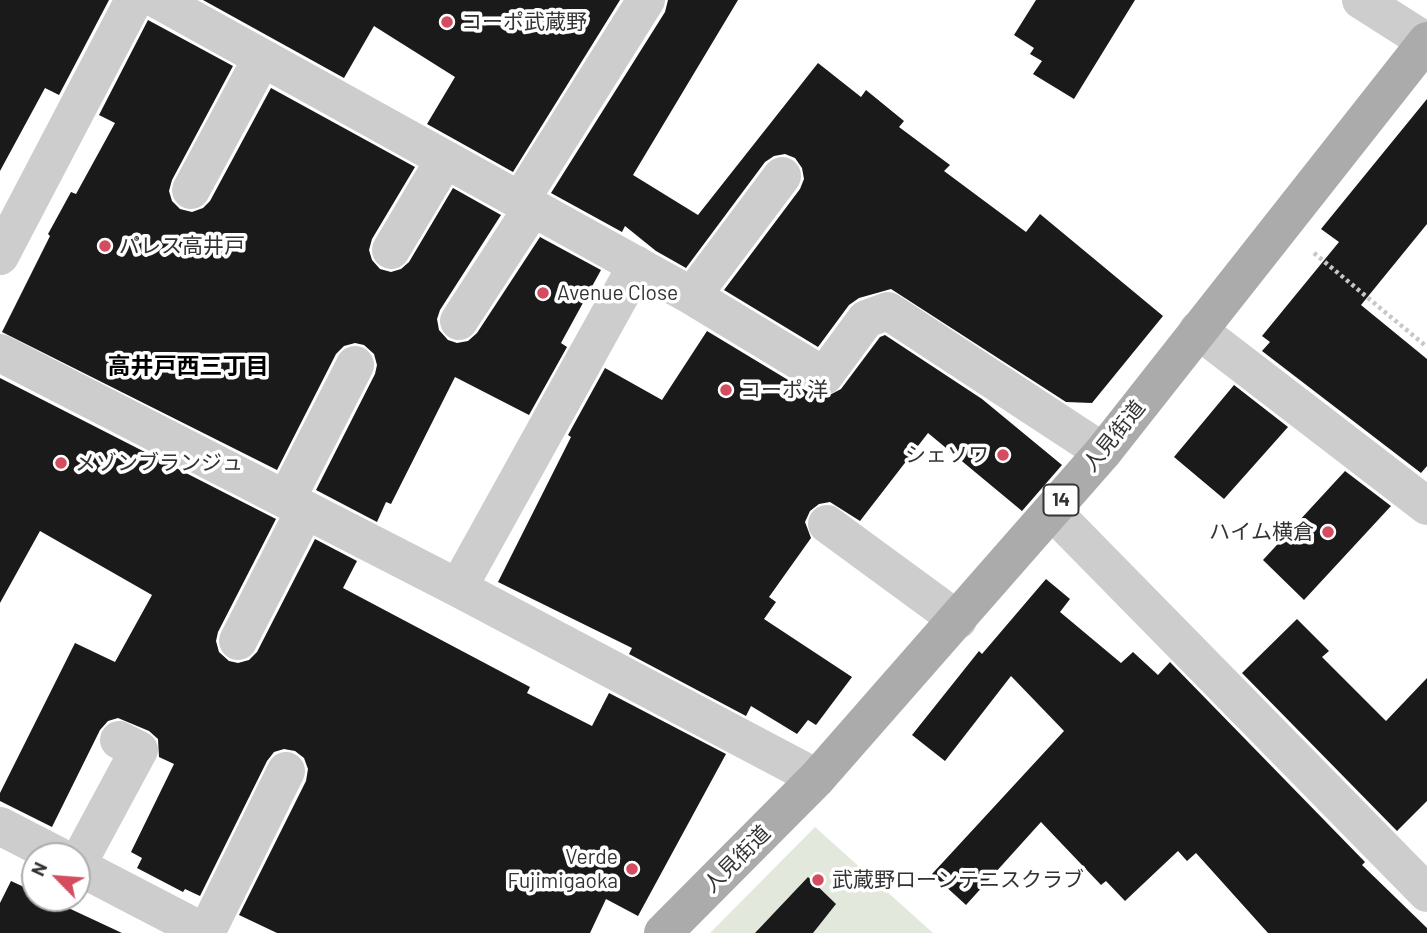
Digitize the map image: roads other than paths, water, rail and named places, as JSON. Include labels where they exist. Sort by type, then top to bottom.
[{"type":"main road","name":"人見街道","points":[[663,933],[817,778],[1103,452],[1427,41]]},
{"type":"street","points":[[0,256],[134,0]]},
{"type":"street","points":[[158,0],[692,296],[824,376],[866,318],[888,310],[1103,452]]},
{"type":"street","points":[[459,321],[646,0]]},
{"type":"street","points":[[1361,0],[1427,41]]},
{"type":"street","points":[[191,190],[262,58]]},
{"type":"street","points":[[391,250],[445,159]]},
{"type":"street","points":[[692,296],[782,176]]},
{"type":"street","points":[[458,588],[637,265]]},
{"type":"street","points":[[1198,330],[1427,506]]},
{"type":"street","points":[[0,353],[458,588],[817,778]]},
{"type":"street","points":[[238,641],[355,365]]},
{"type":"street","points":[[1052,510],[1427,893]]},
{"type":"street","points":[[827,524],[958,620]]},
{"type":"street","points":[[89,842],[139,750],[118,740]]},
{"type":"street","points":[[91,872],[206,933],[286,771]]},
{"type":"street","points":[[0,826],[31,842]]},
{"type":"place","name":"コーポ武蔵野","points":[[447,22]]},
{"type":"place","name":"パレス高井戸","points":[[105,246]]},
{"type":"place","name":"Avenue Close","points":[[543,293]]},
{"type":"place","name":"コーポ 洋","points":[[726,390]]},
{"type":"place","name":"シェソワ","points":[[1003,455]]},
{"type":"place","name":"メゾンブランジュ","points":[[61,463]]},
{"type":"place","name":"ハイム横倉","points":[[1328,532]]},
{"type":"place","name":"Verde Fujimigaoka","points":[[632,869]]},
{"type":"place","name":"武蔵野ローンテニスクラブ","points":[[818,880]]},
{"type":"district","name":"高井戸西三丁目","points":[[188,366]]}]
